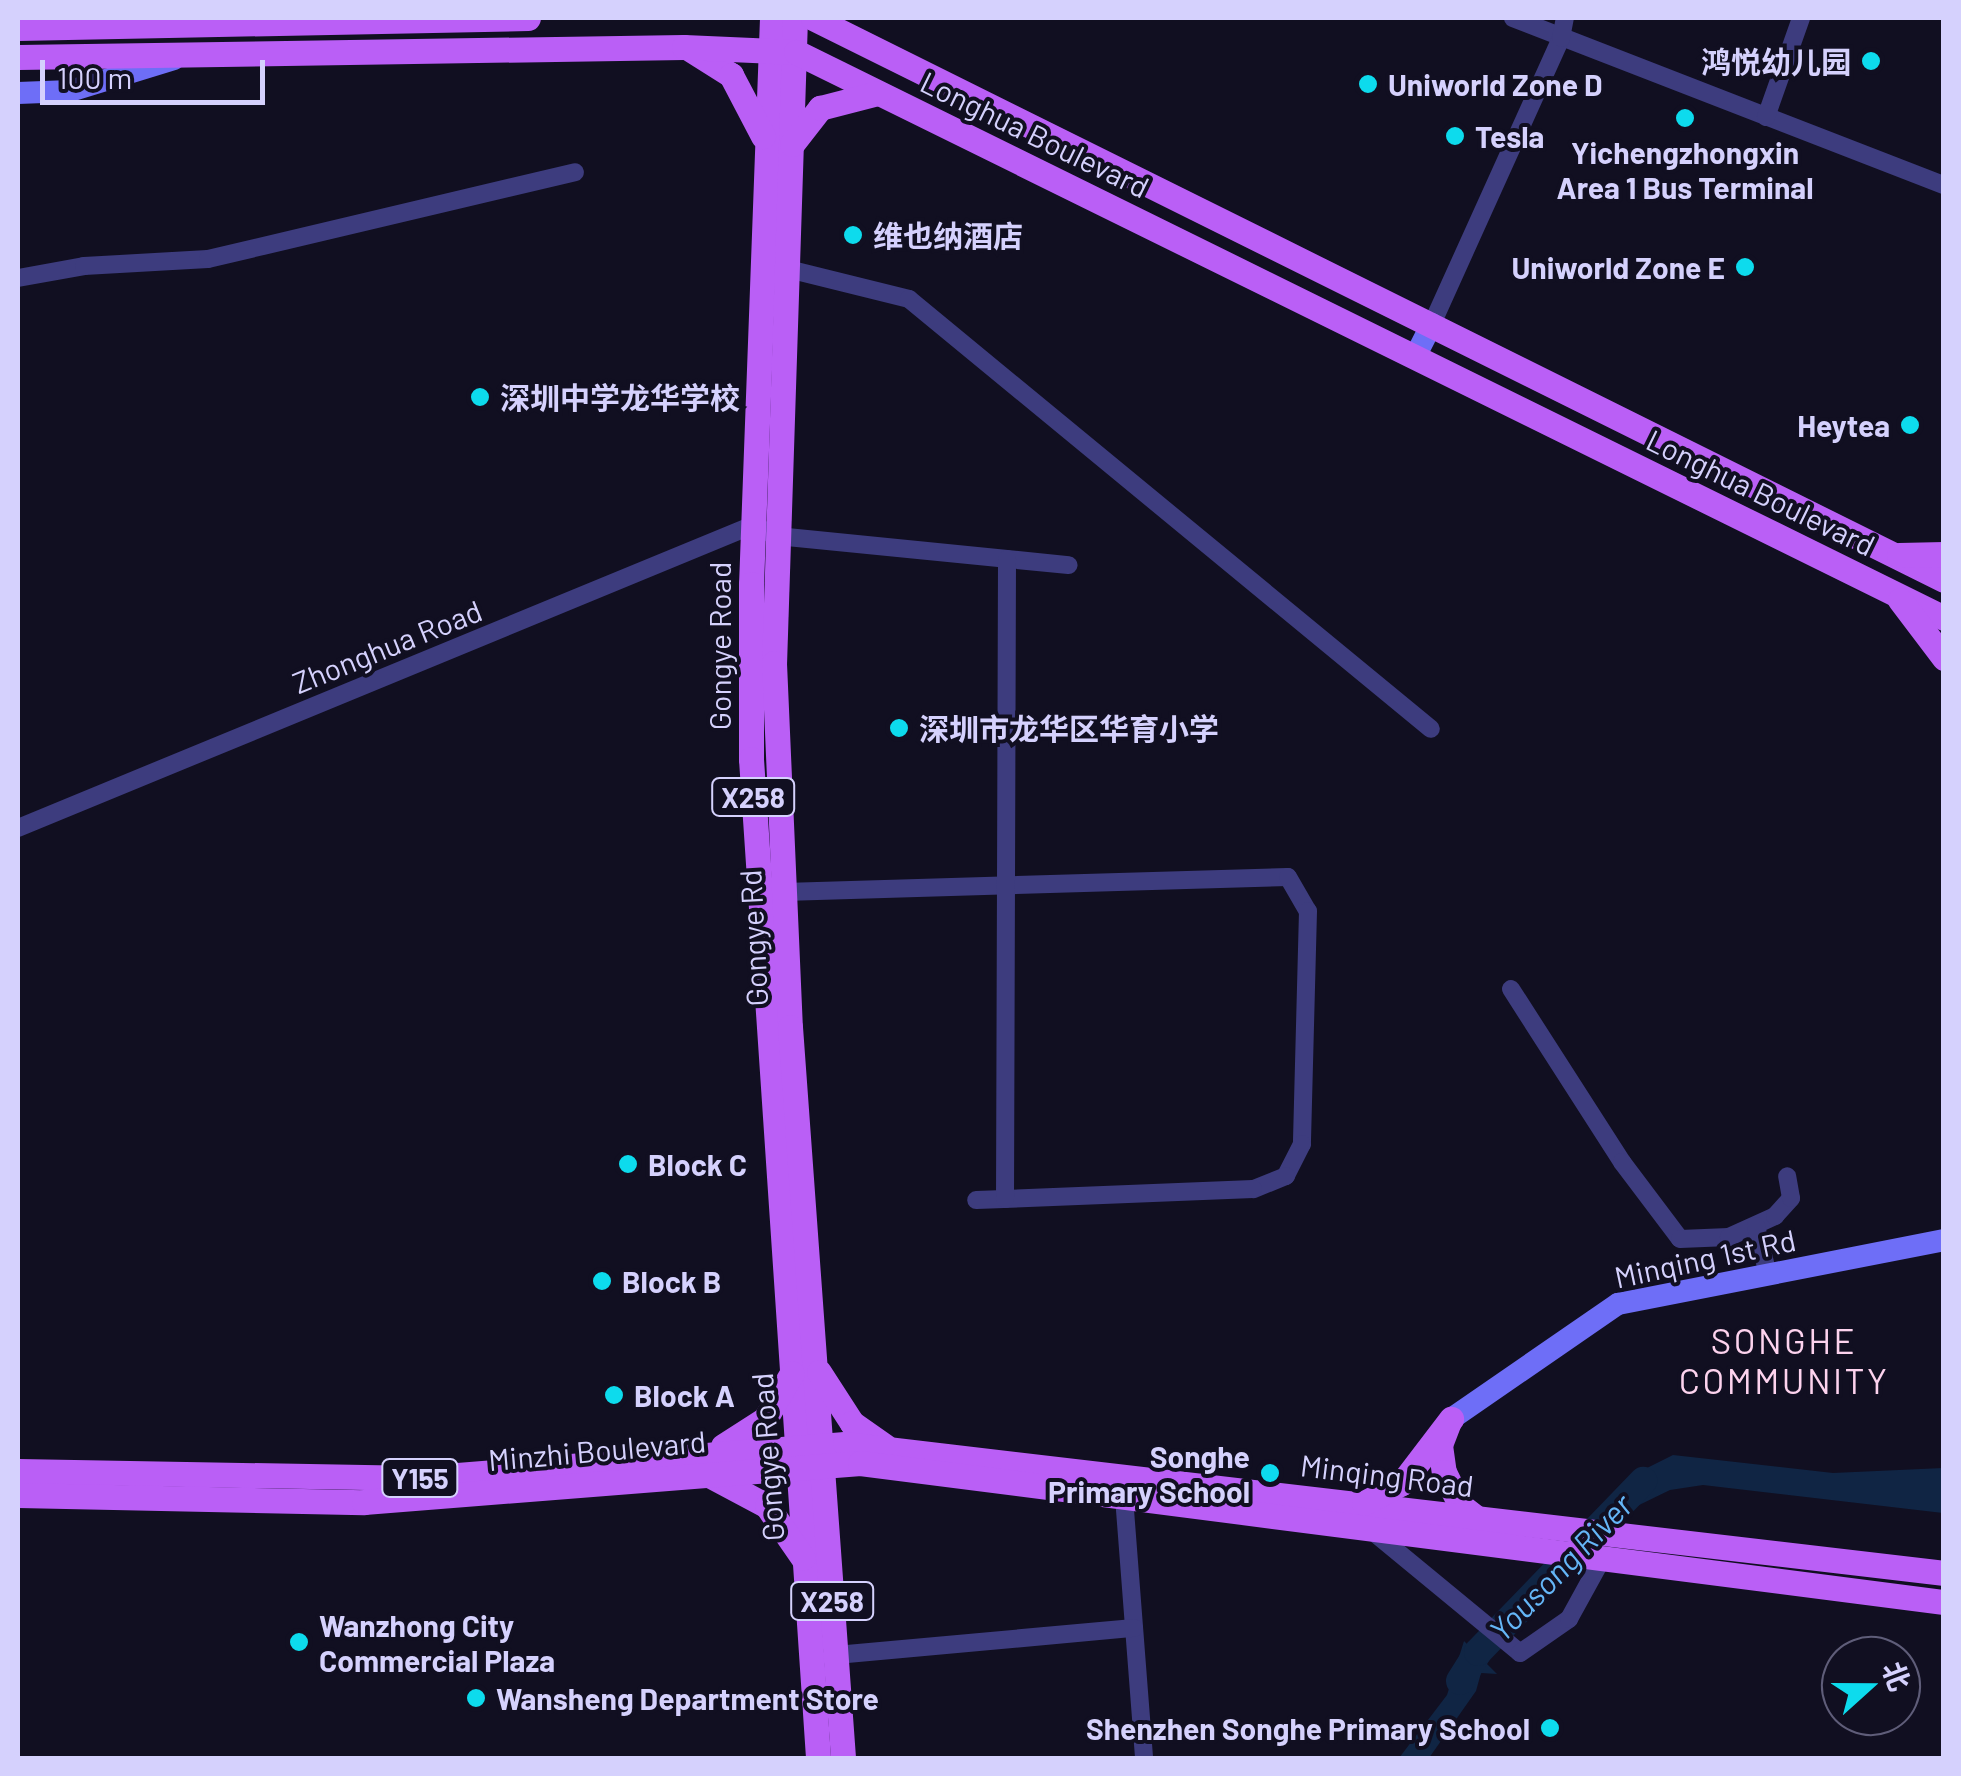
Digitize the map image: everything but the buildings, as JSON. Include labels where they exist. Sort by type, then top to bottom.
[{"type":"main road","points":[[18,28],[528,18]]},
{"type":"main road","name":"X258","points":[[772,18],[783,49]]},
{"type":"main road","name":"X258","points":[[783,49],[796,18]]},
{"type":"main road","name":"Longhua Boulevard","points":[[813,18],[1944,580]]},
{"type":"main road","points":[[840,18],[858,40]]},
{"type":"main road","points":[[684,46],[711,60],[741,87],[778,148],[820,108],[878,93]]},
{"type":"main road","name":"Longhua Boulevard","points":[[18,57],[684,46],[783,49],[1944,618]]},
{"type":"main road","name":"Gongye Rd","points":[[783,49],[778,148],[784,268],[774,663],[805,1368]]},
{"type":"main road","name":"Gongye Road","points":[[778,148],[753,525],[753,796],[805,1368],[811,1454],[808,1574]]},
{"type":"main road","points":[[1889,553],[1944,554]]},
{"type":"main road","points":[[1893,593],[1944,658]]},
{"type":"main road","points":[[808,1574],[798,1547],[767,1506],[702,1463],[765,1419],[805,1368],[852,1423],[889,1448]]},
{"type":"main road","points":[[1356,1504],[1393,1492],[1451,1419]]},
{"type":"main road","points":[[1451,1419],[1440,1445],[1444,1472],[1460,1506],[1478,1519]]},
{"type":"main road","name":"Minqing Road","points":[[811,1454],[889,1448],[1930,1572],[1944,1564]]},
{"type":"main road","name":"X258","points":[[811,1454],[836,1656],[843,1758]]},
{"type":"main road","name":"Minqing Road","points":[[811,1454],[1944,1602]]},
{"type":"main road","name":"Minzhi Boulevard","points":[[18,1494],[364,1502],[811,1454]]},
{"type":"main road","name":"Minzhi Boulevard","points":[[18,1471],[348,1480],[702,1463]]},
{"type":"main road","name":"X258","points":[[808,1574],[818,1758]]},
{"type":"street","points":[[1513,18],[1944,185]]},
{"type":"street","points":[[1415,356],[1562,38],[1565,18]]},
{"type":"street","points":[[1766,117],[1801,18]]},
{"type":"street","points":[[18,93],[70,92],[190,54]]},
{"type":"street","points":[[18,278],[84,266],[208,259],[575,172]]},
{"type":"street","points":[[784,268],[909,298],[1432,729]]},
{"type":"street","points":[[753,525],[777,536],[1069,565]]},
{"type":"street","name":"Zhonghua Road","points":[[18,828],[753,525]]},
{"type":"street","points":[[1006,1199],[1007,559]]},
{"type":"street","points":[[784,892],[1288,877],[1308,910],[1302,1144],[1286,1176],[1253,1188],[976,1200]]},
{"type":"street","points":[[1512,989],[1622,1162],[1680,1239],[1710,1242],[1756,1226],[1788,1205],[1786,1176]]},
{"type":"street","points":[[1756,1226],[1768,1275]]},
{"type":"street","name":"Minqing 1st Rd","points":[[1451,1419],[1598,1313],[1628,1301],[1944,1240]]},
{"type":"street","points":[[1124,1497],[1144,1758]]},
{"type":"street","points":[[1371,1530],[1512,1650],[1528,1652],[1558,1631],[1602,1559]]},
{"type":"street","points":[[836,1656],[1134,1628]]},
{"type":"water","points":[[1673,1455],[1833,1473],[1943,1468],[1943,1513],[1703,1485],[1670,1490],[1635,1507],[1609,1503],[1643,1470]]},
{"type":"water","points":[[1464,1641],[1497,1674],[1481,1673],[1476,1691],[1429,1758],[1399,1758],[1447,1695]]},
{"type":"waterway","name":"Yousong River","points":[[1460,1681],[1478,1652],[1643,1481]]},
{"type":"place","name":"鸿悦幼儿园","points":[[1871,61]]},
{"type":"place","name":"Uniworld Zone D","points":[[1368,84]]},
{"type":"place","name":"Yichengzhongxin Area 1 Bus Terminal","points":[[1685,118]]},
{"type":"place","name":"Tesla","points":[[1455,136]]},
{"type":"place","name":"维也纳酒店","points":[[853,235]]},
{"type":"place","name":"Uniworld Zone E","points":[[1745,267]]},
{"type":"place","name":"深圳中学龙华学校","points":[[480,397]]},
{"type":"place","name":"Heytea","points":[[1910,425]]},
{"type":"place","name":"深圳市龙华区华育小学","points":[[899,728]]},
{"type":"place","name":"Block C","points":[[628,1164]]},
{"type":"place","name":"Block B","points":[[602,1281]]},
{"type":"place","name":"Block A","points":[[614,1395]]},
{"type":"place","name":"Songhe Primary School","points":[[1270,1473]]},
{"type":"place","name":"Wanzhong City Commercial Plaza","points":[[299,1642]]},
{"type":"place","name":"Wansheng Department Store","points":[[476,1698]]},
{"type":"place","name":"Shenzhen Songhe Primary School","points":[[1550,1728]]},
{"type":"district","name":"SONGHE COMMUNITY","points":[[1784,1360]]}]
